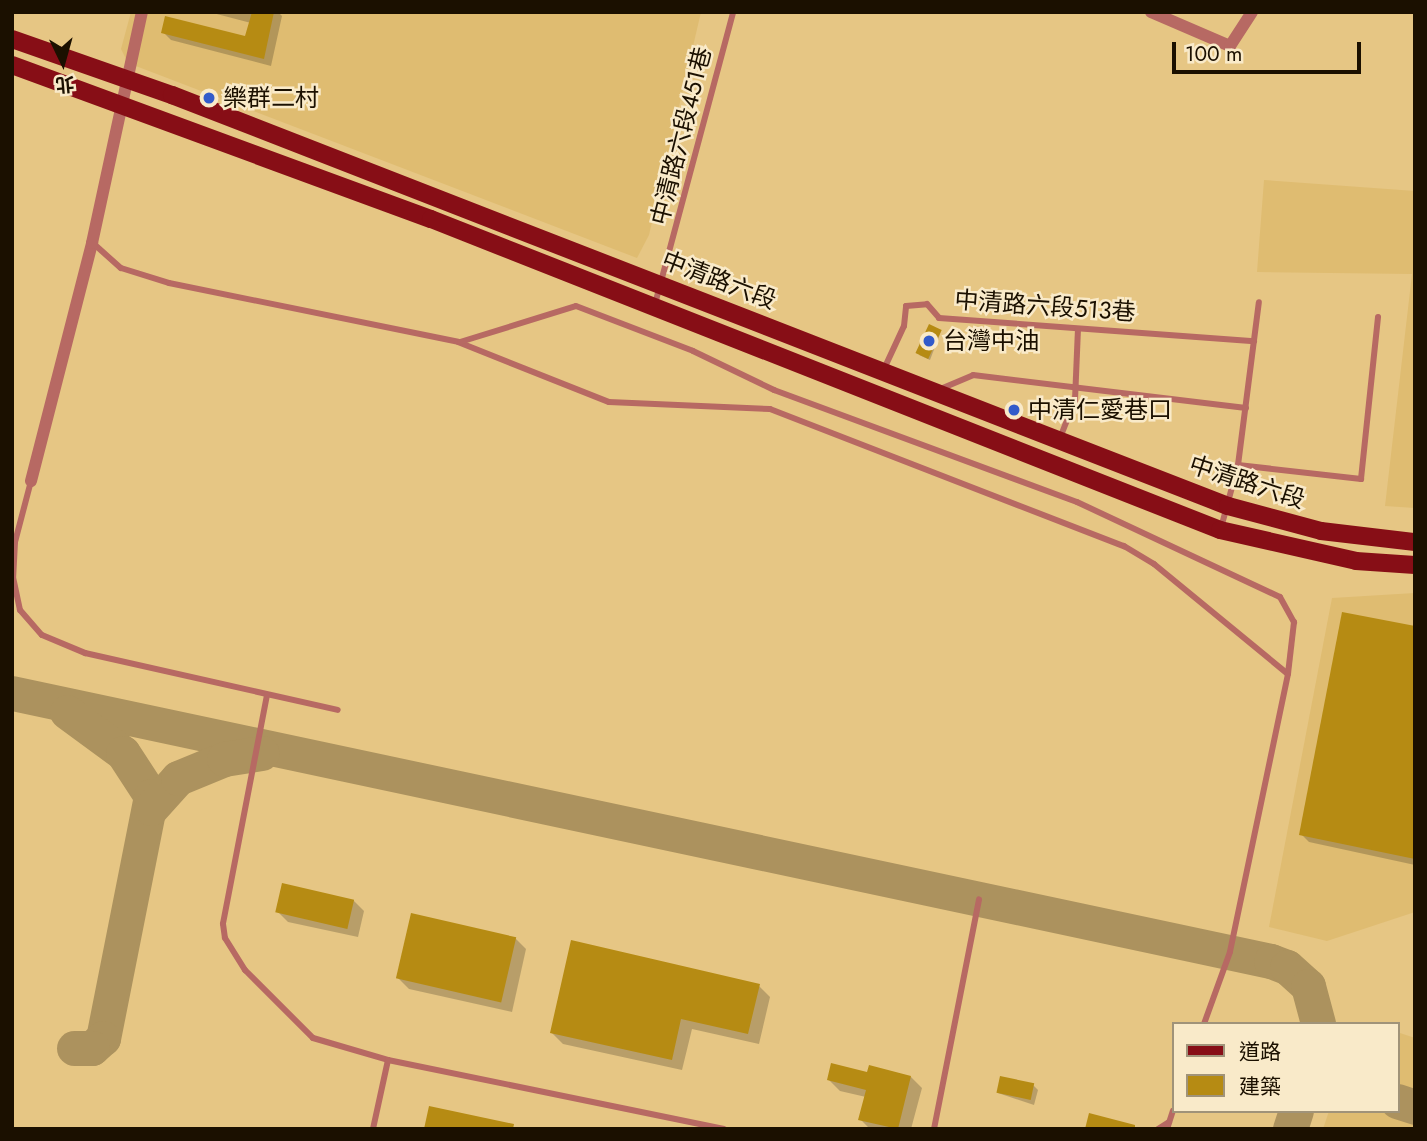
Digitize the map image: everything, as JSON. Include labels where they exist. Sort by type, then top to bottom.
[{"type":"main road","name":"中清路六段","points":[[12,39],[127,79],[884,369],[1228,506],[1321,531],[1415,542]]},
{"type":"main road","name":"中清路六段","points":[[12,65],[431,219],[1220,530],[1356,561],[1415,565]]},
{"type":"street","points":[[31,481],[92,243],[142,12]]},
{"type":"street","points":[[1151,12],[1230,46],[1252,12]]},
{"type":"lane","name":"中清路六段451巷","points":[[654,308],[663,285],[733,12]]},
{"type":"lane","points":[[92,243],[121,268],[169,283],[458,342],[609,402],[770,408],[1124,546],[1154,564],[1288,674]]},
{"type":"lane","points":[[1220,530],[1238,465],[1259,302]]},
{"type":"lane","name":"中清路六段513巷","points":[[884,369],[904,326],[906,306],[928,304],[939,318],[1254,341]]},
{"type":"lane","points":[[458,342],[576,306],[693,351],[774,390],[1077,502],[1280,597],[1294,622],[1288,674],[1230,952],[1205,1022]]},
{"type":"lane","points":[[1238,465],[1361,479],[1378,317]]},
{"type":"lane","points":[[1059,440],[1075,390],[1078,329]]},
{"type":"lane","points":[[936,391],[973,375],[1075,390],[1246,408]]},
{"type":"lane","points":[[31,481],[15,542],[13,577],[20,610],[42,635],[85,653],[338,710]]},
{"type":"lane","points":[[267,695],[223,924],[225,938],[245,970],[313,1038],[340,1049],[724,1129]]},
{"type":"lane","points":[[934,1129],[979,899]]},
{"type":"lane","points":[[373,1129],[388,1059]]},
{"type":"lane","points":[[1157,1129],[1168,1125]]},
{"type":"shaded area","points":[[131,12],[701,12],[649,235],[637,258],[128,63],[121,49]]},
{"type":"shaded area","points":[[1264,180],[1415,191],[1415,508],[1385,506],[1412,274],[1257,272]]},
{"type":"shaded area","points":[[1415,593],[1415,912],[1327,941],[1269,927],[1332,598]]},
{"type":"shaded area","points":[[1399,1033],[1415,1038],[1415,1129],[1323,1129],[1328,1113],[1399,1113]]},
{"type":"building","points":[[252,12],[274,12],[264,59],[161,33],[165,16],[245,36]]},
{"type":"building","name":"台灣中油","points":[[929,324],[942,330],[928,359],[915,353]]},
{"type":"building","points":[[1342,612],[1415,626],[1415,859],[1299,835]]},
{"type":"building","points":[[282,883],[354,900],[347,929],[275,912]]},
{"type":"building","points":[[411,913],[516,937],[501,1003],[396,978]]},
{"type":"building","points":[[571,940],[760,984],[748,1034],[681,1019],[672,1060],[550,1033]]},
{"type":"building","points":[[831,1063],[867,1072],[869,1065],[911,1076],[898,1129],[858,1120],[866,1090],[827,1080]]},
{"type":"building","points":[[1000,1076],[1034,1083],[1031,1100],[996,1093]]},
{"type":"building","points":[[429,1106],[514,1124],[513,1129],[424,1129]]},
{"type":"building","points":[[1089,1113],[1135,1125],[1135,1129],[1085,1129]]},
{"type":"taxiway","points":[[12,693],[1271,961],[1287,967],[1308,986],[1317,1022]]},
{"type":"taxiway","points":[[67,712],[123,753],[151,796],[103,1038],[92,1048],[74,1048]]},
{"type":"taxiway","points":[[151,808],[178,778],[224,759],[262,753]]},
{"type":"taxiway","points":[[1399,1102],[1415,1107]]},
{"type":"taxiway","points":[[1290,1129],[1295,1113]]},
{"type":"place","name":"樂群二村","points":[[209,98]]},
{"type":"place","name":"台灣中油","points":[[929,341]]},
{"type":"place","name":"中清仁愛巷口","points":[[1014,410]]}]
